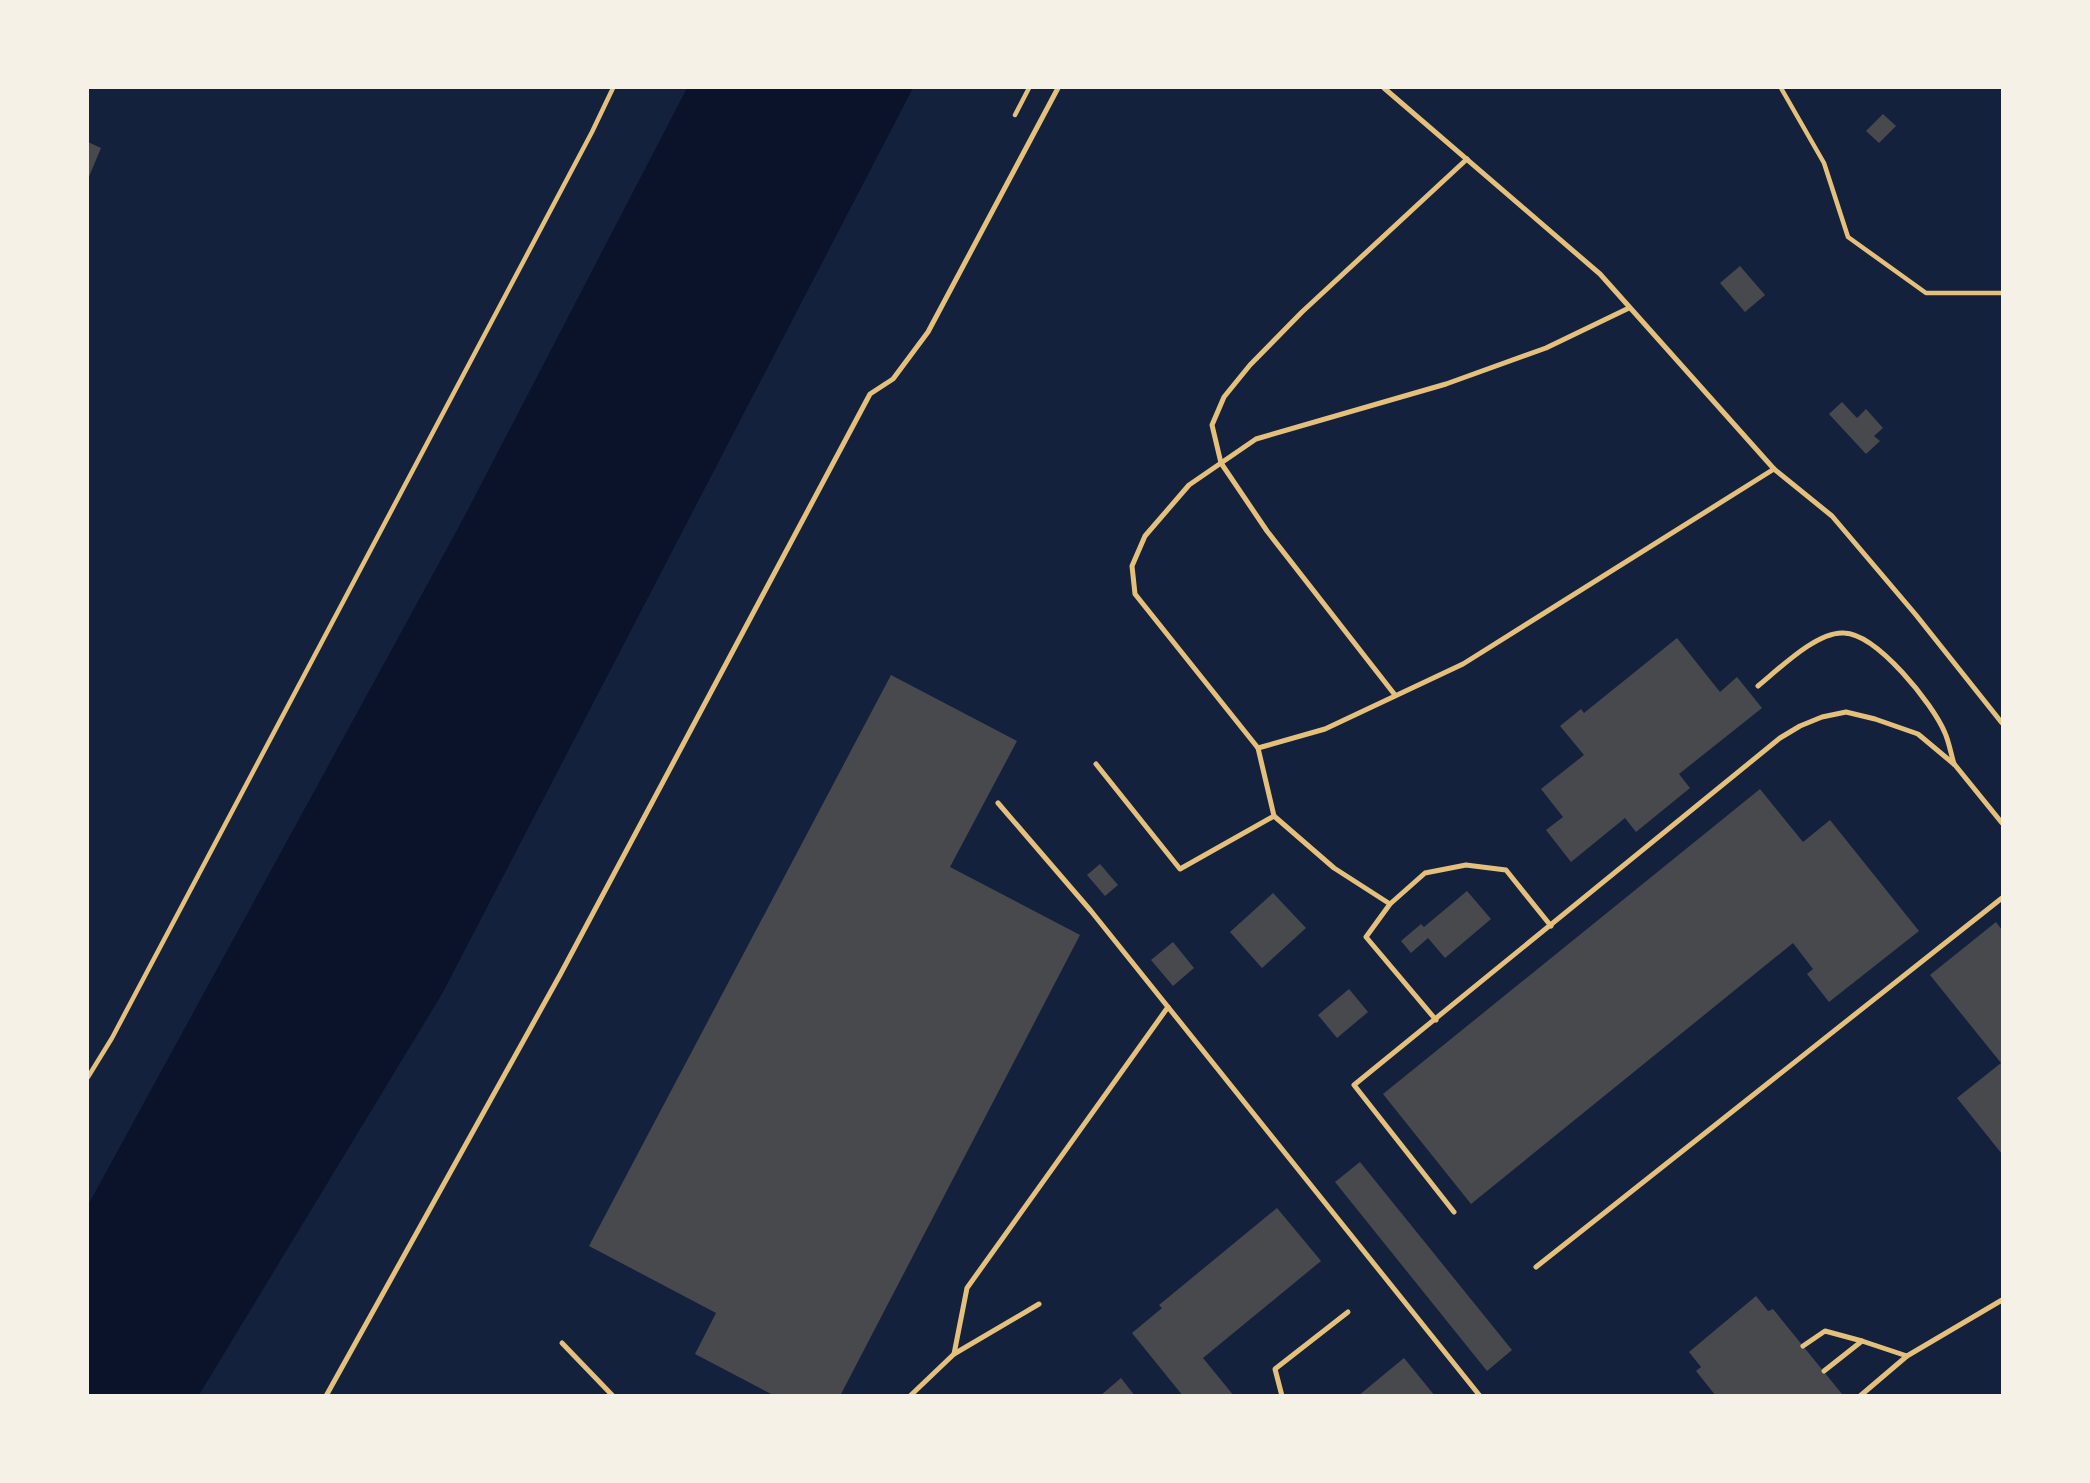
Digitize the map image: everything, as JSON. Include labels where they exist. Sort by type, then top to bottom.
[{"type":"lane","points":[[326,1395],[560,975],[870,394],[893,379],[928,332],[1058,88]]},
{"type":"lane","points":[[1384,88],[1600,274],[1774,469],[1832,516],[2003,723]]},
{"type":"lane","points":[[1395,695],[1267,531],[1221,463],[1212,425],[1224,397],[1250,365],[1302,312],[1467,159]]},
{"type":"lane","points":[[1390,904],[1334,868],[1274,816],[1258,748],[1135,594],[1132,566],[1145,536],[1189,485],[1256,439],[1446,384],[1546,348],[1629,308]]},
{"type":"lane","points":[[1258,748],[1325,729],[1463,664],[1774,469]]},
{"type":"lane","points":[[1758,686],[1799,652],[1829,636],[1844,633],[1862,637],[1883,651],[1915,687],[1945,732],[1954,764]]},
{"type":"lane","points":[[1454,1212],[1354,1085],[1780,738],[1822,716],[1846,712],[1886,722],[1918,734],[1954,764],[2003,823]]},
{"type":"lane","points":[[1096,764],[1180,869],[1274,816]]},
{"type":"lane","points":[[998,803],[1091,911],[1480,1395]]},
{"type":"lane","points":[[1436,1020],[1366,937],[1390,904],[1425,873],[1466,865],[1506,870],[1551,926]]},
{"type":"lane","points":[[1536,1267],[2003,898]]},
{"type":"lane","points":[[954,1354],[967,1288],[1168,1007]]},
{"type":"lane","points":[[1860,1395],[1907,1356],[2003,1300]]},
{"type":"lane","points":[[910,1395],[954,1354],[1039,1304]]},
{"type":"lane","points":[[1282,1395],[1275,1369],[1348,1312]]},
{"type":"lane","points":[[1803,1346],[1825,1331],[1862,1340],[1907,1356]]},
{"type":"lane","points":[[1824,1371],[1862,1340]]},
{"type":"lane","points":[[562,1343],[612,1395]]},
{"type":"path","points":[[88,1077],[112,1038],[346,599],[613,88]]},
{"type":"path","points":[[1781,88],[1824,163],[1848,237],[1926,293],[2003,293]]},
{"type":"water","points":[[687,88],[913,88],[442,994],[199,1395],[88,1395],[88,1205],[463,519]]},
{"type":"building","points":[[1883,114],[1896,126],[1879,143],[1866,131]]},
{"type":"building","points":[[88,142],[101,148],[88,179]]},
{"type":"building","points":[[1740,266],[1765,295],[1745,312],[1720,283]]},
{"type":"building","points":[[1842,402],[1857,418],[1866,409],[1883,428],[1874,436],[1880,441],[1866,454],[1829,414]]},
{"type":"building","points":[[1677,638],[1720,692],[1737,677],[1762,708],[1679,774],[1690,788],[1636,832],[1625,818],[1571,862],[1546,830],[1563,817],[1541,789],[1584,755],[1560,726],[1581,709],[1584,713]]},
{"type":"building","points":[[891,675],[1017,741],[950,867],[1080,935],[840,1396],[775,1396],[695,1354],[716,1313],[589,1246]]},
{"type":"building","points":[[1760,789],[1803,842],[1830,820],[1919,931],[1829,1002],[1807,974],[1813,969],[1793,943],[1471,1204],[1383,1094]]},
{"type":"building","points":[[1100,864],[1118,885],[1105,896],[1087,875]]},
{"type":"building","points":[[1467,891],[1491,919],[1445,958],[1428,938],[1411,953],[1401,941],[1421,924],[1424,927]]},
{"type":"building","points":[[1273,893],[1306,928],[1262,968],[1230,932]]},
{"type":"building","points":[[1996,922],[2002,930],[2002,1154],[1957,1098],[2001,1063],[1930,975]]},
{"type":"building","points":[[1173,942],[1194,968],[1173,986],[1151,960]]},
{"type":"building","points":[[1349,989],[1368,1012],[1337,1038],[1318,1015]]},
{"type":"building","points":[[1360,1162],[1512,1350],[1487,1371],[1335,1182]]},
{"type":"building","points":[[1277,1208],[1321,1261],[1203,1358],[1234,1396],[1183,1396],[1132,1333],[1162,1308],[1159,1305]]},
{"type":"building","points":[[1756,1296],[1768,1311],[1773,1309],[1842,1394],[1716,1396],[1696,1371],[1701,1367],[1689,1352]]},
{"type":"building","points":[[1404,1358],[1435,1396],[1358,1396]]},
{"type":"building","points":[[1121,1378],[1135,1396],[1100,1396]]}]
